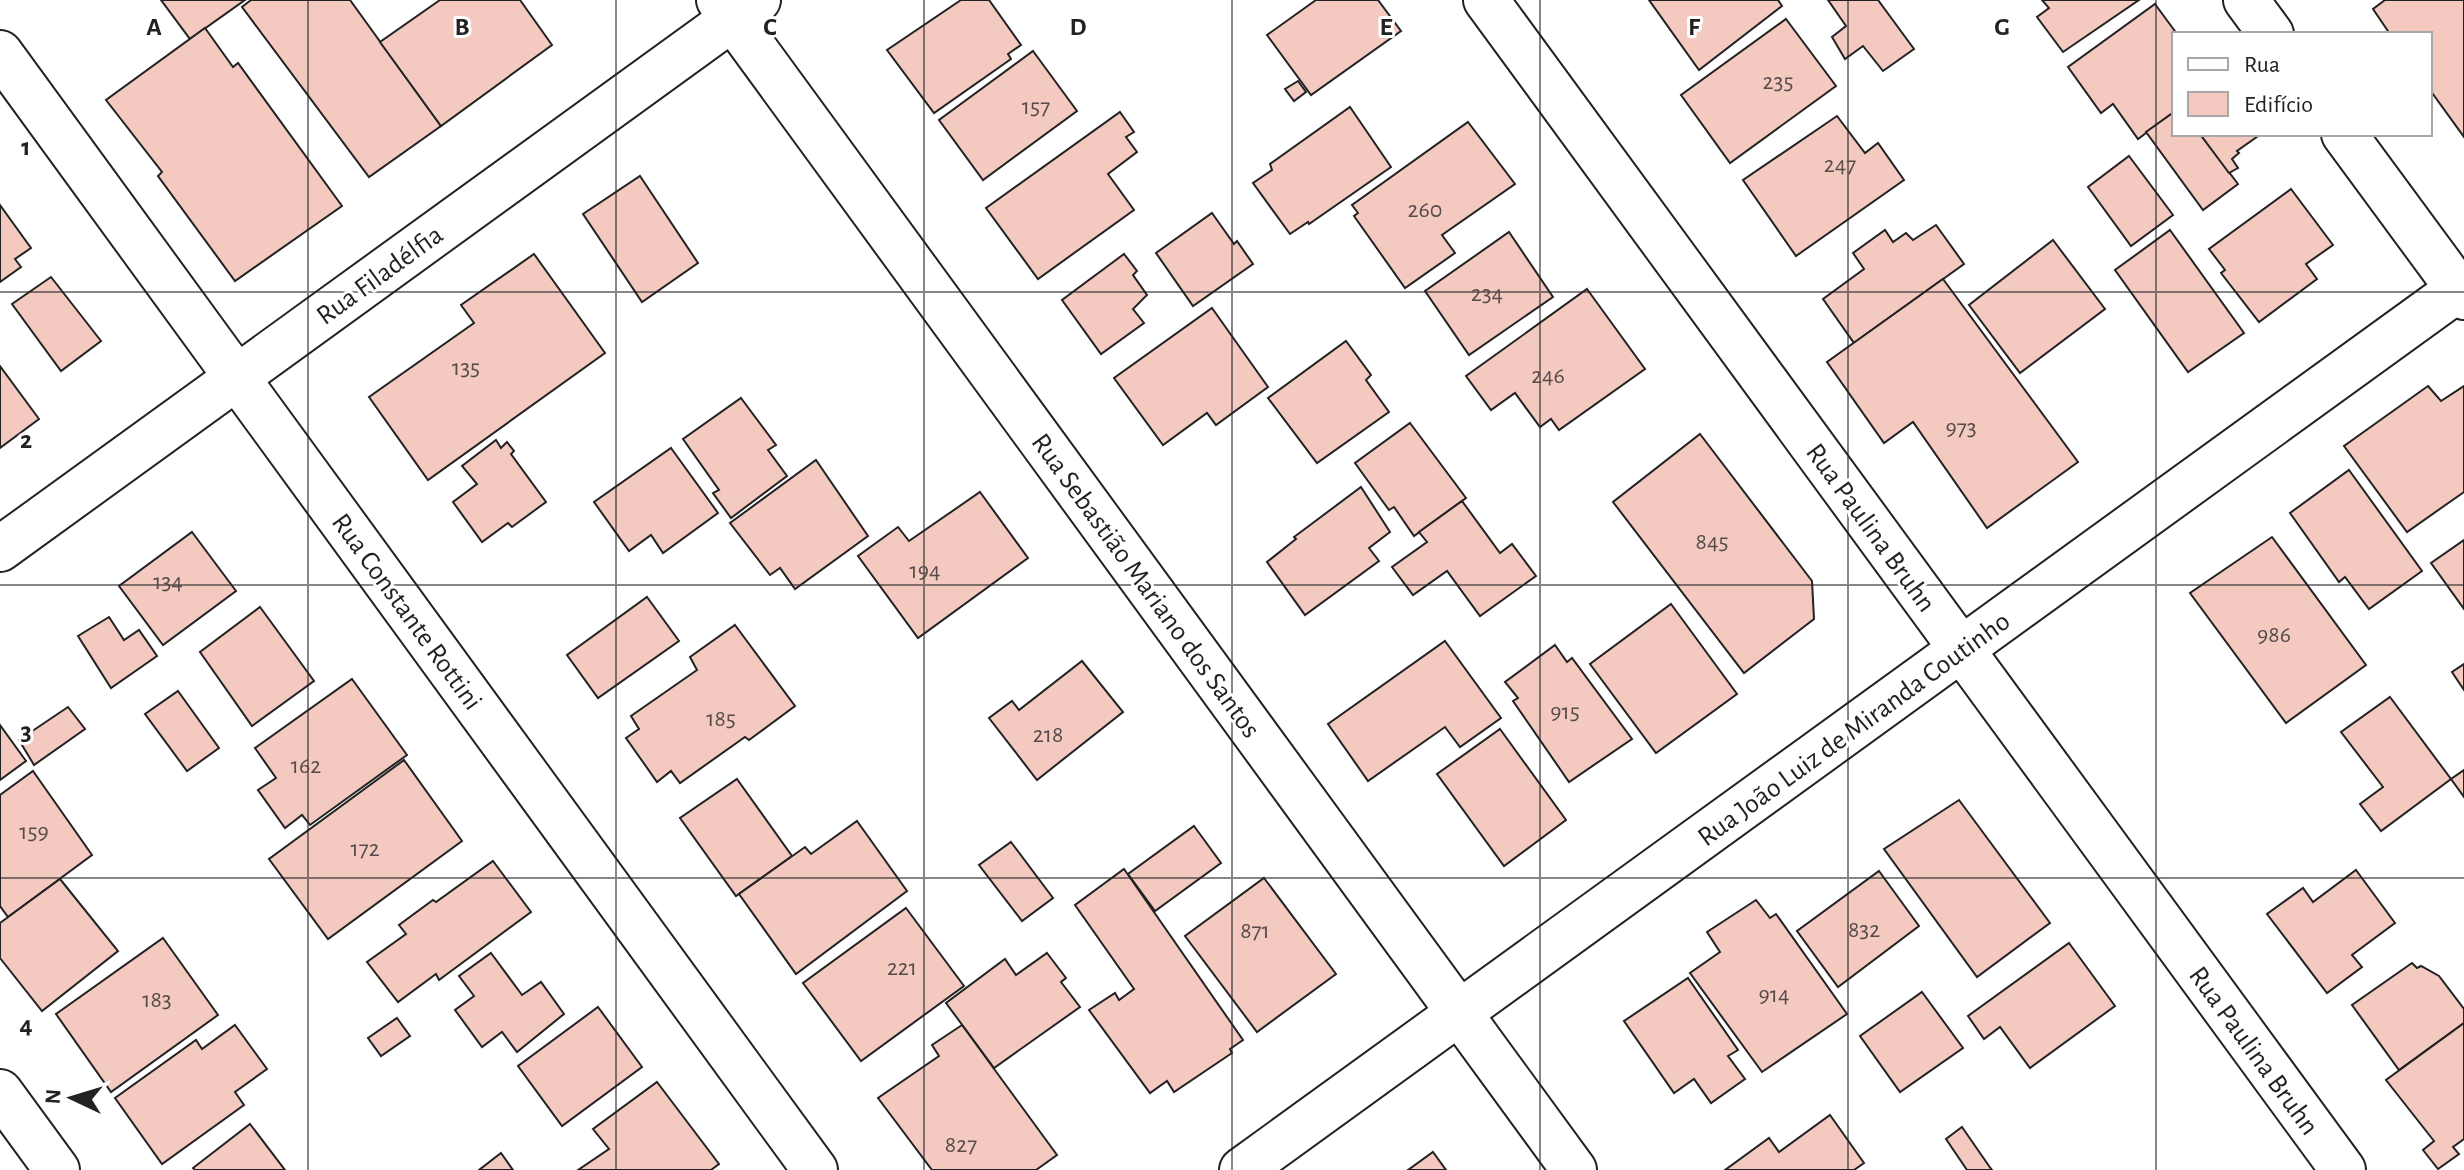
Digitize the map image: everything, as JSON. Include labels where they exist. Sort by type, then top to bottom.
[{"type":"street","name":"Rua Paulina Bruhn","points":[[1486,0],[2343,1170]]},
{"type":"street","points":[[2246,0],[2270,32]]},
{"type":"street","name":"Rua Filadélfia","points":[[0,549],[736,6]]},
{"type":"street","name":"Rua Sebastião Mariano dos Santos","points":[[736,6],[1574,1170]]},
{"type":"street","name":"Rua Constante Rottini","points":[[0,53],[815,1170]]},
{"type":"street","points":[[2346,136],[2462,291]]},
{"type":"street","name":"Rua João Luiz de Miranda Coutinho","points":[[1242,1170],[2462,291]]},
{"type":"street","points":[[0,1092],[57,1170]]},
{"type":"building","points":[[161,0],[245,0],[190,39]]},
{"type":"building","points":[[251,0],[350,0],[441,126],[369,177],[242,7]]},
{"type":"building","points":[[440,0],[520,0],[552,45],[441,126],[380,42]]},
{"type":"building","points":[[961,0],[989,0],[1021,45],[1008,54],[1011,59],[934,113],[887,50]]},
{"type":"building","points":[[1316,0],[1378,0],[1401,31],[1311,95],[1267,35]]},
{"type":"building","points":[[1649,0],[1778,0],[1782,6],[1699,70]]},
{"type":"building","points":[[1828,0],[1878,0],[1914,49],[1883,71],[1863,46],[1845,59],[1832,37],[1846,26]]},
{"type":"building","points":[[2042,0],[2139,0],[2063,52],[2037,17],[2049,8]]},
{"type":"building","points":[[2385,0],[2464,0],[2464,137],[2432,93],[2432,32],[2389,32],[2373,9]]},
{"type":"building","points":[[2155,4],[2176,32],[2172,32],[2172,114],[2138,139],[2113,104],[2101,113],[2068,67]]},
{"type":"building","points":[[1786,19],[1836,86],[1730,163],[1681,95]]},
{"type":"building","points":[[205,28],[233,67],[238,63],[342,206],[235,281],[158,176],[162,172],[106,100]]},
{"type":"building","points":[[1033,51],[1077,111],[983,180],[939,120]]},
{"type":"building","points":[[1298,81],[1306,92],[1294,101],[1285,89]]},
{"type":"building","points":[[1350,107],[1391,167],[1290,234],[1253,183],[1272,170],[1270,164]]},
{"type":"building","points":[[1120,112],[1134,132],[1126,137],[1137,152],[1108,174],[1134,210],[1038,279],[986,208]]},
{"type":"building","points":[[2172,113],[2172,136],[2202,136],[2238,184],[2203,210],[2146,132]]},
{"type":"building","points":[[1837,116],[1865,153],[1878,143],[1904,180],[1796,256],[1743,180]]},
{"type":"building","points":[[1468,122],[1515,184],[1442,235],[1455,253],[1405,288],[1354,216],[1358,213],[1352,205]]},
{"type":"building","points":[[2201,136],[2258,136],[2237,151],[2239,153],[2232,159],[2238,168],[2229,173]]},
{"type":"building","points":[[2129,156],[2173,215],[2131,246],[2088,187]]},
{"type":"building","points":[[640,176],[698,263],[642,302],[583,214]]},
{"type":"building","points":[[2291,189],[2333,245],[2306,264],[2317,279],[2259,322],[2221,273],[2225,270],[2209,249]]},
{"type":"building","points":[[0,205],[31,248],[15,259],[21,267],[0,282]]},
{"type":"building","points":[[1212,213],[1253,264],[1193,306],[1156,253]]},
{"type":"building","points":[[1936,225],[1964,264],[1854,343],[1823,299],[1864,269],[1853,253],[1885,230],[1893,242],[1906,233],[1913,240]]},
{"type":"building","points":[[2170,230],[2244,333],[2188,372],[2115,270]]},
{"type":"building","points":[[1509,232],[1553,297],[1469,355],[1425,291]]},
{"type":"building","points":[[2053,240],[2105,309],[2020,373],[1969,305]]},
{"type":"building","points":[[534,254],[605,353],[428,480],[369,397],[474,323],[461,305]]},
{"type":"building","points":[[1124,254],[1137,271],[1133,275],[1147,295],[1133,309],[1144,323],[1101,354],[1062,300]]},
{"type":"building","points":[[51,277],[101,341],[61,371],[12,304]]},
{"type":"building","points":[[1943,279],[2078,462],[1987,528],[1913,422],[1884,443],[1827,362]]},
{"type":"building","points":[[1587,289],[1645,369],[1559,430],[1551,419],[1540,427],[1515,393],[1491,410],[1466,376]]},
{"type":"building","points":[[1212,308],[1268,387],[1216,425],[1207,413],[1163,445],[1114,378]]},
{"type":"building","points":[[1346,341],[1371,375],[1366,380],[1389,412],[1317,463],[1268,398]]},
{"type":"building","points":[[0,366],[39,419],[0,448]]},
{"type":"building","points":[[2428,386],[2441,401],[2464,386],[2464,492],[2407,532],[2344,446]]},
{"type":"building","points":[[741,398],[776,445],[768,450],[787,476],[731,518],[713,493],[719,490],[683,439]]},
{"type":"building","points":[[1410,423],[1466,498],[1414,536],[1394,507],[1389,510],[1355,463]]},
{"type":"building","points":[[1700,434],[1812,581],[1814,619],[1744,673],[1613,502]]},
{"type":"building","points":[[496,440],[501,448],[507,442],[514,451],[511,454],[546,502],[512,527],[508,523],[482,542],[453,502],[477,484],[462,466]]},
{"type":"building","points":[[671,448],[718,513],[663,553],[651,535],[629,551],[594,502]]},
{"type":"building","points":[[816,460],[868,536],[795,589],[780,568],[770,575],[730,523]]},
{"type":"building","points":[[2349,470],[2422,571],[2369,609],[2345,577],[2339,582],[2290,513]]},
{"type":"building","points":[[1361,487],[1390,532],[1369,548],[1379,561],[1305,615],[1267,562],[1296,539],[1294,537]]},
{"type":"building","points":[[980,492],[1028,558],[918,638],[858,556],[898,527],[909,541]]},
{"type":"building","points":[[1462,501],[1500,553],[1512,544],[1536,576],[1480,616],[1447,571],[1413,595],[1392,567],[1427,542],[1419,532]]},
{"type":"building","points":[[192,532],[236,591],[163,645],[119,586]]},
{"type":"building","points":[[2272,537],[2366,665],[2286,723],[2190,593]]},
{"type":"building","points":[[2464,540],[2464,609],[2431,563]]},
{"type":"building","points":[[647,597],[679,641],[598,698],[567,655]]},
{"type":"building","points":[[1671,604],[1737,694],[1656,753],[1590,664]]},
{"type":"building","points":[[260,607],[314,681],[252,726],[200,652]]},
{"type":"building","points":[[109,617],[124,640],[139,630],[157,656],[111,688],[78,636]]},
{"type":"building","points":[[735,625],[795,706],[749,740],[745,737],[680,783],[671,771],[657,782],[626,738],[639,729],[631,716],[697,670],[690,657]]},
{"type":"building","points":[[1445,641],[1501,718],[1460,747],[1445,727],[1368,781],[1328,724]]},
{"type":"building","points":[[1555,645],[1567,662],[1572,658],[1632,739],[1569,782],[1513,701],[1518,698],[1505,682]]},
{"type":"building","points":[[1082,661],[1123,712],[1037,780],[989,718],[1012,701],[1019,710]]},
{"type":"building","points":[[2464,664],[2464,690],[2452,672]]},
{"type":"building","points":[[352,679],[407,755],[310,825],[302,815],[285,828],[258,790],[276,778],[255,748]]},
{"type":"building","points":[[178,691],[219,748],[187,771],[145,714]]},
{"type":"building","points":[[2390,697],[2451,779],[2381,831],[2360,804],[2383,787],[2341,732]]},
{"type":"building","points":[[68,707],[85,729],[34,765],[19,740]]},
{"type":"building","points":[[0,725],[26,761],[0,780]]},
{"type":"building","points":[[1500,729],[1566,820],[1504,866],[1437,774]]},
{"type":"building","points":[[404,760],[462,841],[328,939],[269,859]]},
{"type":"building","points":[[2464,770],[2464,797],[2451,779]]},
{"type":"building","points":[[33,771],[92,855],[8,917],[0,906],[0,795]]},
{"type":"building","points":[[737,779],[792,856],[736,896],[680,818]]},
{"type":"building","points":[[1959,800],[2050,923],[1977,977],[1884,849]]},
{"type":"building","points":[[857,821],[907,891],[796,974],[739,894],[805,847],[811,854]]},
{"type":"building","points":[[1194,826],[1221,863],[1155,911],[1128,874]]},
{"type":"building","points":[[1011,842],[1053,898],[1022,921],[979,865]]},
{"type":"building","points":[[493,861],[531,912],[439,980],[436,974],[398,1002],[367,962],[406,934],[399,925]]},
{"type":"building","points":[[1124,869],[1243,1040],[1230,1049],[1232,1053],[1174,1092],[1167,1081],[1150,1093],[1089,1010],[1115,993],[1119,1000],[1134,989],[1075,905]]},
{"type":"building","points":[[2356,870],[2395,923],[2352,955],[2362,967],[2327,993],[2267,914],[2303,888],[2313,902]]},
{"type":"building","points":[[1879,871],[1919,926],[1838,987],[1797,931]]},
{"type":"building","points":[[1264,878],[1336,974],[1257,1032],[1185,936]]},
{"type":"building","points":[[60,879],[118,951],[42,1011],[0,958],[0,923]]},
{"type":"building","points":[[1756,900],[1770,918],[1776,914],[1847,1014],[1762,1072],[1690,973],[1720,952],[1707,932]]},
{"type":"building","points":[[906,908],[964,986],[861,1061],[803,983]]},
{"type":"building","points":[[163,938],[218,1015],[111,1092],[56,1014]]},
{"type":"building","points":[[2069,943],[2115,1006],[2030,1068],[2000,1027],[1984,1039],[1968,1016]]},
{"type":"building","points":[[491,953],[522,995],[541,982],[564,1014],[517,1052],[502,1032],[482,1047],[455,1010],[474,996],[459,976]]},
{"type":"building","points":[[1047,953],[1066,978],[1061,982],[1080,1007],[994,1068],[946,1003],[1005,959],[1016,975]]},
{"type":"building","points":[[2412,963],[2439,976],[2464,1009],[2464,1023],[2399,1070],[2352,1005]]},
{"type":"building","points":[[1688,978],[1738,1050],[1728,1056],[1745,1079],[1711,1103],[1694,1079],[1674,1093],[1624,1021]]},
{"type":"building","points":[[1922,992],[1963,1048],[1900,1092],[1860,1036]]},
{"type":"building","points":[[598,1007],[642,1067],[562,1126],[518,1066]]},
{"type":"building","points":[[397,1018],[410,1036],[381,1056],[368,1038]]},
{"type":"building","points":[[2464,1023],[2464,1139],[2453,1147],[2459,1154],[2438,1169],[2423,1150],[2434,1141],[2386,1080]]},
{"type":"building","points":[[235,1025],[267,1069],[235,1092],[244,1105],[162,1164],[115,1098],[196,1040],[202,1049]]},
{"type":"building","points":[[962,1025],[1057,1155],[1036,1170],[932,1170],[878,1098],[939,1056],[932,1045]]},
{"type":"building","points":[[657,1082],[719,1164],[711,1170],[578,1170],[609,1149],[593,1129]]},
{"type":"building","points":[[1830,1115],[1864,1163],[1854,1170],[1725,1170],[1769,1138],[1779,1152]]},
{"type":"building","points":[[250,1124],[285,1170],[193,1168]]},
{"type":"building","points":[[1962,1127],[1992,1170],[1967,1170],[1946,1139]]},
{"type":"building","points":[[1433,1152],[1446,1170],[1408,1170]]},
{"type":"building","points":[[501,1153],[513,1170],[479,1170]]}]
